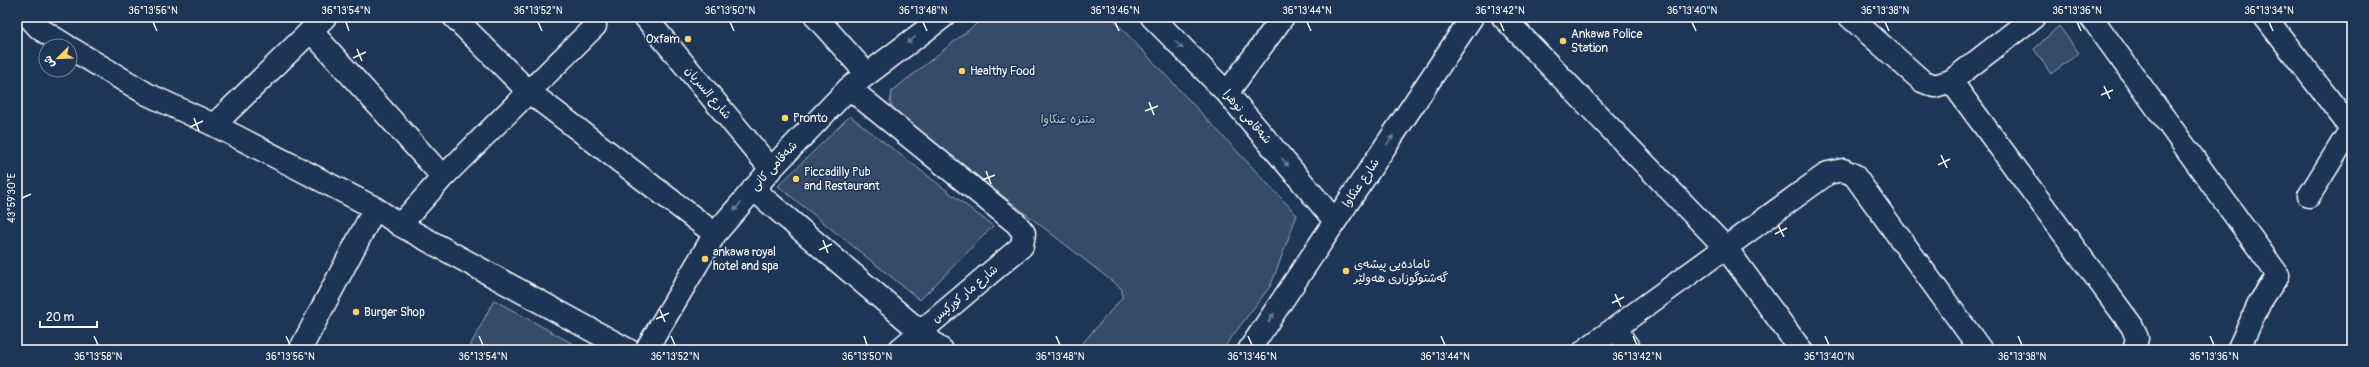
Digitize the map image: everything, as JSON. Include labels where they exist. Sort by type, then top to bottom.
[{"type":"street","points":[[454,17],[528,91],[715,234]]},
{"type":"street","name":"شارع السريان","points":[[645,17],[770,169]]},
{"type":"street","points":[[816,17],[867,74]]},
{"type":"street","name":"شەقامی کانی","points":[[646,350],[715,234],[770,169],[849,88],[943,17]]},
{"type":"street","name":"شەقامی نوهرا","points":[[1152,17],[1227,93],[1335,222]]},
{"type":"street","points":[[1227,93],[1283,17]]},
{"type":"street","name":"شارع عنكاوا","points":[[1249,350],[1472,17]]},
{"type":"street","points":[[1503,17],[1726,248],[1801,350]]},
{"type":"street","points":[[1850,17],[1922,81],[1935,86],[1951,81],[2034,17]]},
{"type":"street","points":[[2090,17],[2278,275],[2260,302],[2238,350]]},
{"type":"street","points":[[2269,18],[2351,127],[2309,196]]},
{"type":"street","points":[[42,21],[59,38]]},
{"type":"street","points":[[214,125],[318,24],[443,177]]},
{"type":"street","points":[[400,225],[443,177],[595,26]]},
{"type":"street","points":[[78,53],[147,94],[214,125],[375,208],[400,225],[628,350]]},
{"type":"street","points":[[1951,81],[2132,326],[2137,338],[2134,350]]},
{"type":"street","name":"شارع مار كوركيس","points":[[849,88],[1016,223],[1024,233],[1022,246],[898,350]]},
{"type":"street","points":[[1585,350],[1828,174],[1843,170],[1854,175],[1981,350]]},
{"type":"street","points":[[753,189],[922,331],[942,350]]},
{"type":"street","points":[[300,350],[375,208]]},
{"type":"street","points":[[1615,328],[1630,350]]},
{"type":"green space","name":"متنزه عنكاوا","points":[[985,17],[1111,17],[1297,215],[1271,285],[1222,350],[1086,350],[1080,346],[1122,298],[1122,289],[897,113],[890,103],[892,91]]},
{"type":"green space","points":[[2059,26],[2079,53],[2051,74],[2034,49]]},
{"type":"green space","points":[[850,116],[993,226],[920,300],[778,186]]},
{"type":"green space","points":[[494,300],[584,350],[468,350]]},
{"type":"place","name":"Oxfam","points":[[688,39]]},
{"type":"place","name":"Ankawa Police Station","points":[[1563,41]]},
{"type":"place","name":"Healthy Food","points":[[962,71]]},
{"type":"place","name":"Pronto","points":[[785,118]]},
{"type":"place","name":"Piccadilly Pub and Restaurant","points":[[796,179]]},
{"type":"place","name":"ankawa royal hotel and spa","points":[[705,259]]},
{"type":"place","name":"ئاماده‌یی پیشه‌ی گه‌شتوگوزاری هه‌ولێر","points":[[1346,271]]},
{"type":"place","name":"Burger Shop","points":[[356,312]]}]
